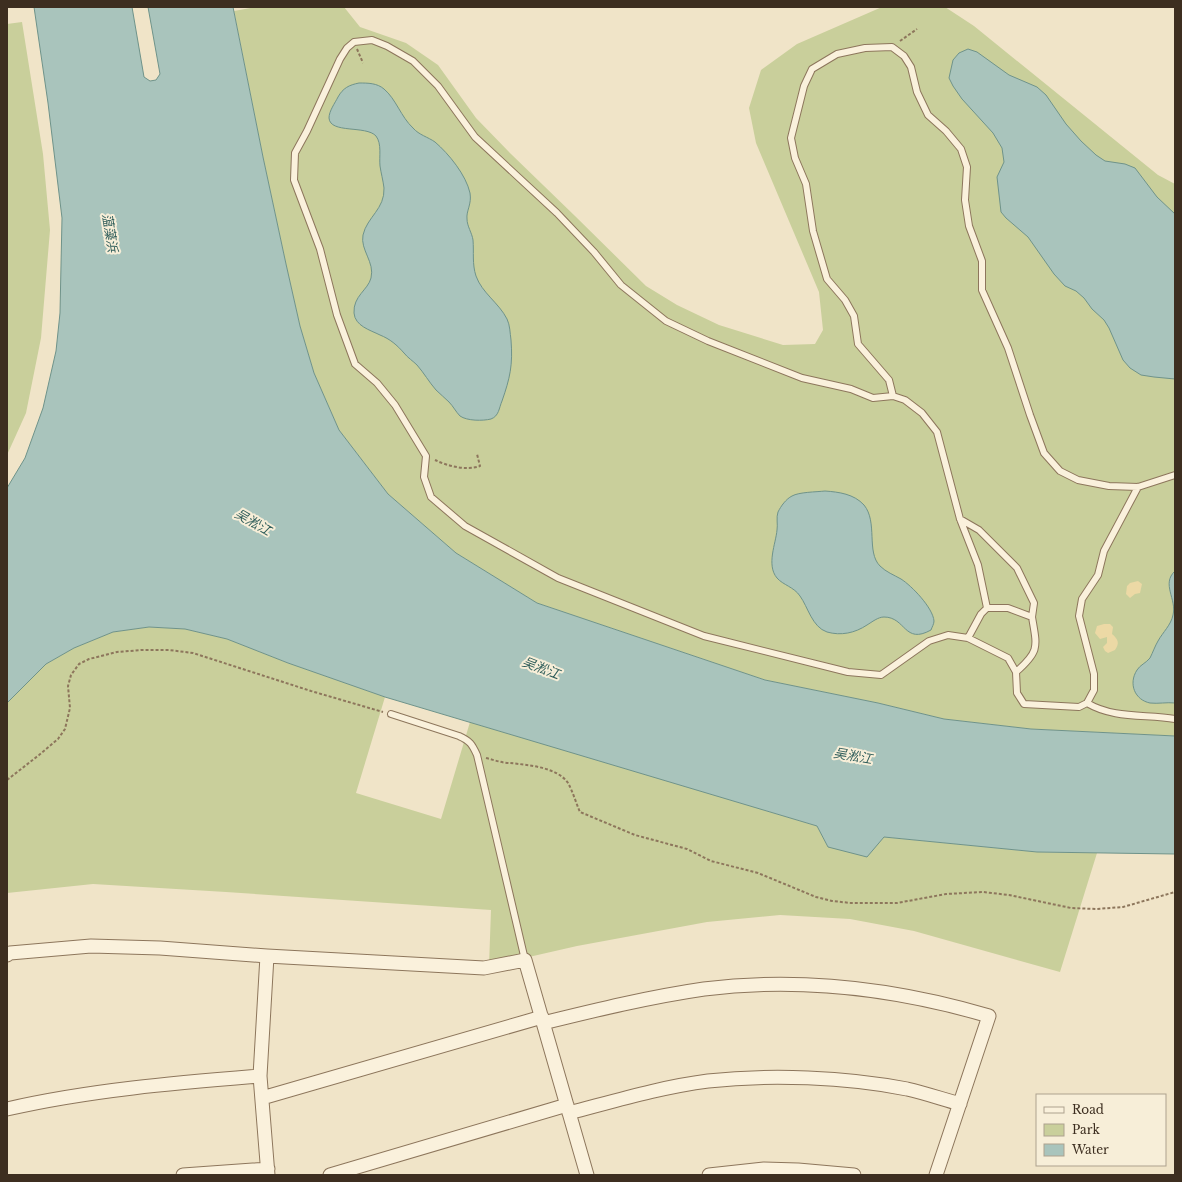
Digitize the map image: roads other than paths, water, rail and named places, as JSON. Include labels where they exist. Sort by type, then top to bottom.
[{"type":"street","points":[[7,955],[10,953],[91,946],[160,948],[267,956],[484,968],[525,960],[587,1175]]},
{"type":"street","points":[[183,1175],[268,1172],[260,1076],[267,956]]},
{"type":"street","points":[[262,1098],[543,1020],[652,998],[705,989],[747,986],[819,985],[849,987],[896,994],[951,1005],[989,1016],[936,1175]]},
{"type":"street","points":[[7,1109],[44,1100],[110,1090],[260,1076]]},
{"type":"street","points":[[330,1175],[568,1109],[708,1081],[746,1078],[800,1078],[876,1084],[909,1090],[960,1104]]},
{"type":"street","points":[[710,1175],[764,1169],[805,1170],[854,1175]]},
{"type":"lane","points":[[987,608],[978,564],[960,519],[937,432],[922,413],[905,400],[893,396],[874,398],[851,389],[802,378],[708,341],[666,321],[621,284],[594,252],[557,213],[474,137],[438,86],[413,61],[387,46],[372,40],[354,42],[347,48],[340,59],[307,131],[295,153],[294,180],[320,249],[337,315],[355,364],[376,383],[395,405],[426,456],[424,477],[432,497],[465,526],[558,578],[704,636],[848,672],[880,675],[929,641],[948,636],[968,638],[1008,658],[1016,672],[1017,693],[1024,704],[1079,707],[1087,702],[1094,690],[1094,674],[1079,616],[1082,599],[1098,575],[1104,552],[1138,487]]},
{"type":"lane","points":[[893,396],[889,380],[858,344],[854,316],[845,300],[827,279],[814,231],[806,184],[795,158],[791,138],[804,86],[812,69],[837,54],[864,48],[892,47],[904,56],[911,67],[917,92],[928,115],[946,130],[961,149],[967,167],[965,200],[969,226],[982,261],[982,290],[1008,348],[1044,452],[1060,470],[1078,480],[1109,486],[1138,487],[1175,474]]},
{"type":"lane","points":[[960,519],[979,530],[1017,568],[1034,603],[1032,617],[1036,645],[1030,660],[1016,672]]},
{"type":"lane","points":[[968,638],[981,614],[987,608],[1008,608],[1032,617]]},
{"type":"lane","points":[[1087,702],[1098,709],[1130,715],[1175,719]]},
{"type":"lane","points":[[391,714],[459,736],[468,740],[472,744],[477,755],[525,960]]},
{"type":"water","points":[[34,7],[132,7],[144,77],[150,81],[156,80],[160,74],[148,7],[233,7],[286,264],[300,326],[314,373],[339,430],[388,494],[456,553],[537,603],[765,680],[878,703],[944,719],[1031,729],[1175,736],[1175,854],[1037,852],[884,837],[867,857],[828,847],[817,826],[385,697],[288,663],[227,639],[185,629],[149,627],[113,632],[74,648],[46,664],[7,703],[7,488],[25,458],[43,408],[56,351],[60,313],[62,218],[48,103]]},
{"type":"water","points":[[968,49],[977,52],[1009,75],[1037,87],[1046,95],[1066,124],[1096,155],[1105,161],[1125,164],[1135,168],[1157,197],[1175,214],[1175,379],[1141,375],[1130,368],[1123,360],[1104,320],[1076,291],[1065,286],[1054,274],[1028,237],[1001,212],[997,177],[1004,162],[1002,148],[993,133],[962,99],[949,78],[953,60],[959,53]]},
{"type":"water","points":[[359,83],[375,84],[384,89],[392,98],[409,124],[418,132],[435,142],[446,152],[461,172],[468,186],[470,193],[470,204],[467,222],[473,240],[476,276],[482,288],[504,313],[509,326],[511,340],[512,357],[509,378],[498,412],[494,418],[475,420],[460,416],[449,402],[436,390],[417,365],[399,347],[387,338],[364,327],[355,317],[354,307],[358,298],[367,286],[372,272],[364,246],[363,235],[368,223],[382,202],[384,195],[380,166],[380,146],[376,136],[371,133],[335,126],[331,123],[329,118],[332,107],[342,91],[349,86]]},
{"type":"water","points":[[825,491],[851,496],[856,498],[864,505],[868,512],[872,528],[872,545],[876,560],[887,572],[906,582],[926,604],[933,616],[934,622],[931,630],[922,634],[915,634],[910,632],[897,621],[891,618],[882,617],[853,632],[837,634],[827,632],[818,626],[814,621],[798,593],[777,578],[772,567],[772,554],[777,528],[777,514],[779,510],[790,497],[803,493]]},
{"type":"water","points":[[1175,571],[1175,703],[1150,703],[1140,699],[1134,691],[1134,675],[1137,670],[1150,658],[1157,643],[1172,619],[1174,609],[1169,581]]},
{"type":"water label","name":"蕰藻浜","points":[[110,233]]},
{"type":"water label","name":"吴淞江","points":[[253,522]]},
{"type":"water label","name":"吴淞江","points":[[541,668]]},
{"type":"water label","name":"吴淞江","points":[[853,756]]}]
